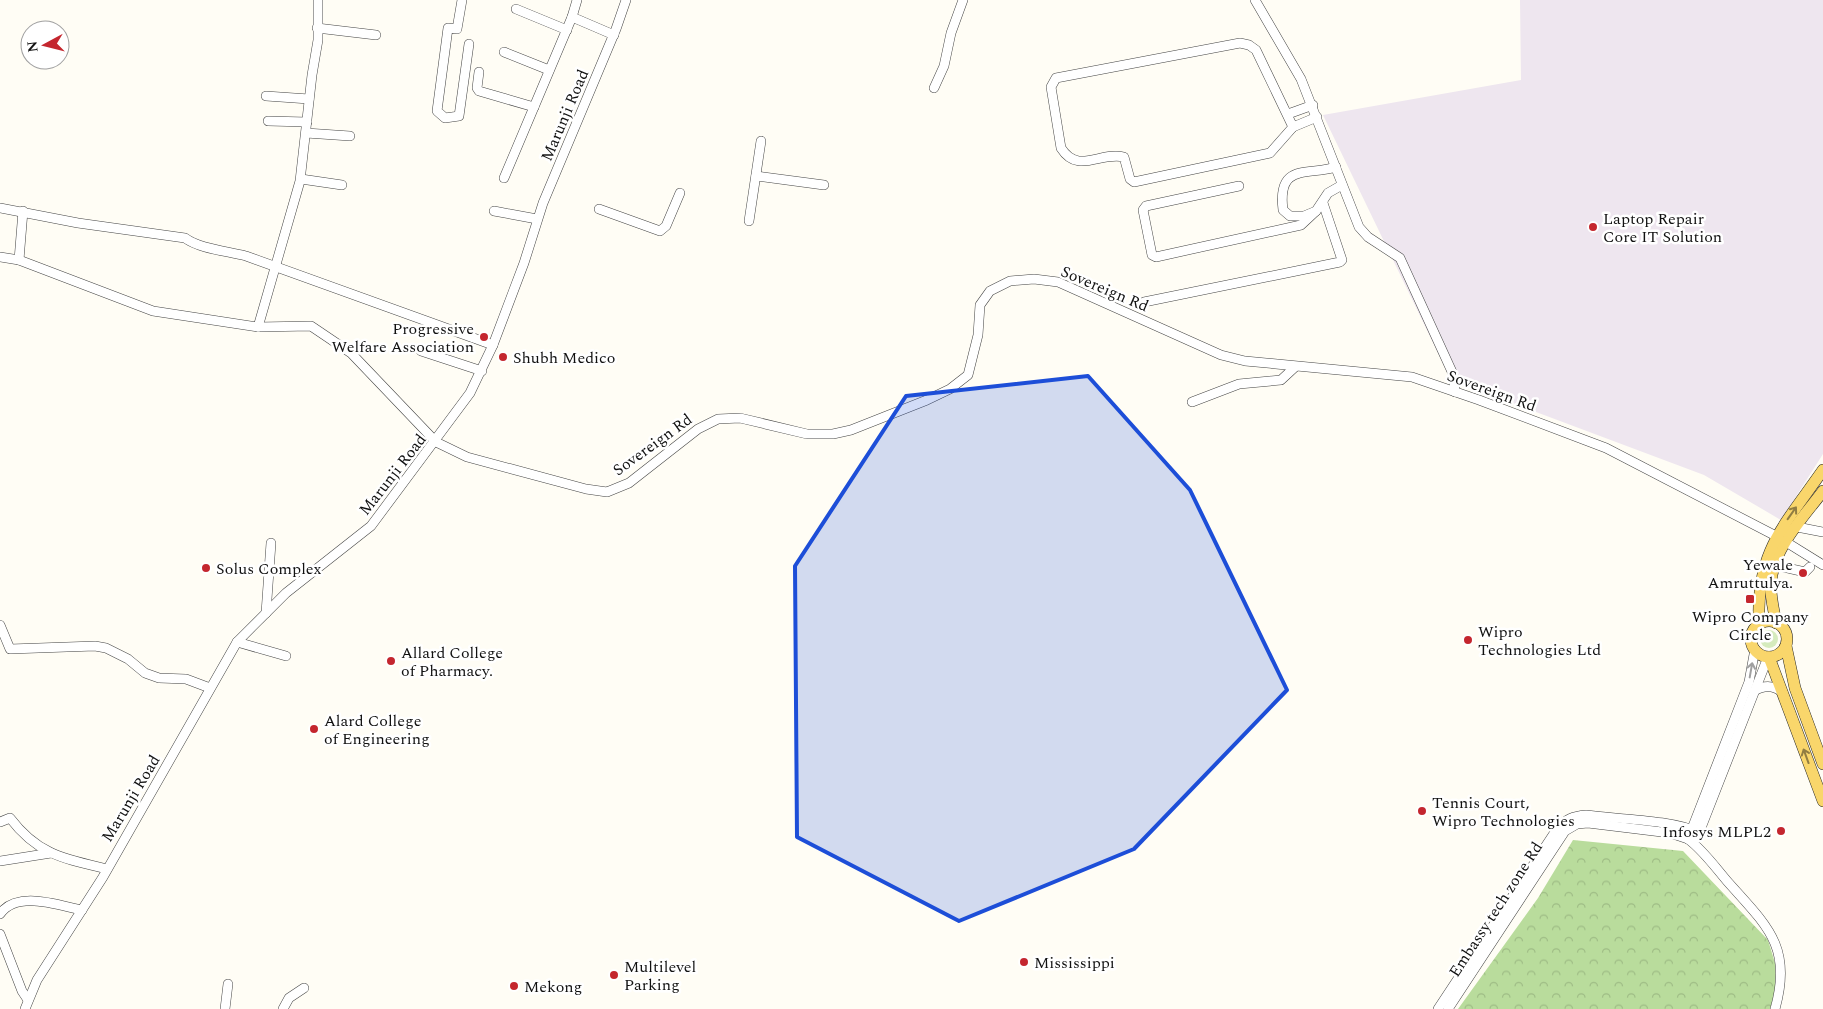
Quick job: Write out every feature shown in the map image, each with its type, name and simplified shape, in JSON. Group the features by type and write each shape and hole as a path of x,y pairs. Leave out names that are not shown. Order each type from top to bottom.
{"main road":[{"path":"1786,646 1778,655 1769,657 1761,655 1755,649 1752,635 1759,624 1760,581 1764,564 1823,470"},
{"path":"1776,623 1770,587 1781,539 1797,527 1823,491"},
{"path":"1759,624 1768,621 1776,623 1786,632 1786,646 1795,688 1823,764"},
{"path":"1769,657 1823,801"}],"street":[{"path":"258,327 301,178 309,100 318,40 318,0"},
{"path":"462,0 458,29 448,28 438,112 445,118 459,116 469,44"},
{"path":"504,178 572,18 577,0"},
{"name":"Marunji Road","path":"27,1005 37,980 107,869 238,642 286,593 372,526 467,399 493,345 524,263 537,219 614,35 626,0"},
{"path":"934,88 944,66 951,33 963,0"},
{"path":"1255,0 1301,78 1358,227 1368,237 1400,258 1452,374 1455,392"},
{"path":"516,9 567,30"},
{"path":"572,18 614,35"},
{"path":"317,28 376,35"},
{"path":"1293,127 1256,50 1245,43 1056,78 1051,84 1061,148 1066,156 1079,161 1124,157 1130,179 1134,182 1270,153 1293,127 1317,118"},
{"path":"504,52 550,70"},
{"path":"479,72 477,88 479,91 534,107"},
{"path":"266,96 309,100"},
{"path":"1288,114 1312,105"},
{"path":"268,121 307,122"},
{"path":"306,133 350,136"},
{"path":"749,221 762,141"},
{"path":"1316,211 1304,216 1290,216 1283,210 1283,193 1291,177 1304,170 1321,171 1336,167"},
{"path":"756,176 824,185"},
{"path":"301,178 342,184"},
{"path":"1239,186 1146,206 1143,210 1152,255 1156,257 1301,225 1323,203 1328,193 1342,185"},
{"path":"599,209 660,231 666,226 680,193"},
{"path":"1144,302 1340,262 1342,260 1323,203"},
{"path":"0,208 78,223 185,238 196,246 213,247 246,256 493,345"},
{"path":"19,260 23,211"},
{"path":"494,211 537,219"},
{"path":"0,257 19,260 153,311 258,327 311,326 351,353 436,442"},
{"name":"Sovereign Rd","path":"436,442 467,457 586,489 608,492 629,483 698,429 718,419 740,418 807,434 833,434 850,430 927,400 950,389 968,375 978,335 980,305 990,291 1010,281 1034,279 1058,282 1221,355 1245,361 1295,367 1412,377 1455,392 1606,448 1781,539 1823,565"},
{"path":"421,351 482,371"},
{"path":"1192,402 1239,384 1281,380 1295,367"},
{"path":"1797,527 1823,532"},
{"path":"266,613 271,543"},
{"path":"1774,565 1805,572 1810,567"},
{"path":"0,624 10,650 95,646 106,648 128,659 145,673 159,678 186,679 210,688"},
{"path":"238,642 286,656"},
{"path":"1697,832 1749,682 1755,649"},
{"path":"1769,657 1692,841 1764,924 1776,941 1781,980 1776,1009"},
{"path":"1754,691 1765,686 1778,689 1783,693"},
{"path":"1438,1009 1564,821 1586,815 1697,832"},
{"path":"0,822 10,818 20,832 55,857 107,869"},
{"name":"Embassy tech zone Rd","path":"1448,1009 1565,831 1577,824 1588,823 1670,833 1692,841"},
{"path":"0,861 51,853"},
{"path":"0,914 7,905 21,900 82,910"},
{"path":"0,934 5,958 27,1005"},
{"path":"225,1009 228,984"},
{"path":"283,1009 290,998 304,988"}],"highlighted area":[{"path":"1088,376 1190,490 1287,690 1134,849 959,921 797,837 795,566 906,396"}],"shaded area":[{"path":"1520,0 1823,0 1823,454 1781,520 1704,475 1451,380 1323,115 1521,80"}],"green space":[{"path":"1769,630 1775,633 1778,639 1775,645 1769,648 1763,645 1760,639 1763,633"},
{"path":"1573,840 1683,851 1768,940 1775,963 1776,990 1770,1009 1458,1009 1538,898"}],"place":[{"name":"Laptop Repair Core IT Solution","path":"1593,227"},
{"name":"Progressive Welfare Association","path":"484,337"},
{"name":"Shubh Medico","path":"503,357"},
{"name":"Solus Complex","path":"206,568"},
{"name":"Yewale Amruttulya.","path":"1803,573"},
{"name":"Wipro Company Circle","path":"1750,599"},
{"name":"Wipro Technologies Ltd","path":"1468,640"},
{"name":"Allard College of Pharmacy.","path":"391,661"},
{"name":"Alard College of Engineering","path":"314,729"},
{"name":"Tennis Court, Wipro Technologies","path":"1422,811"},
{"name":"Infosys MLPL2","path":"1781,831"},
{"name":"Mississippi","path":"1024,962"},
{"name":"Multilevel Parking","path":"614,975"},
{"name":"Mekong","path":"514,986"}]}
